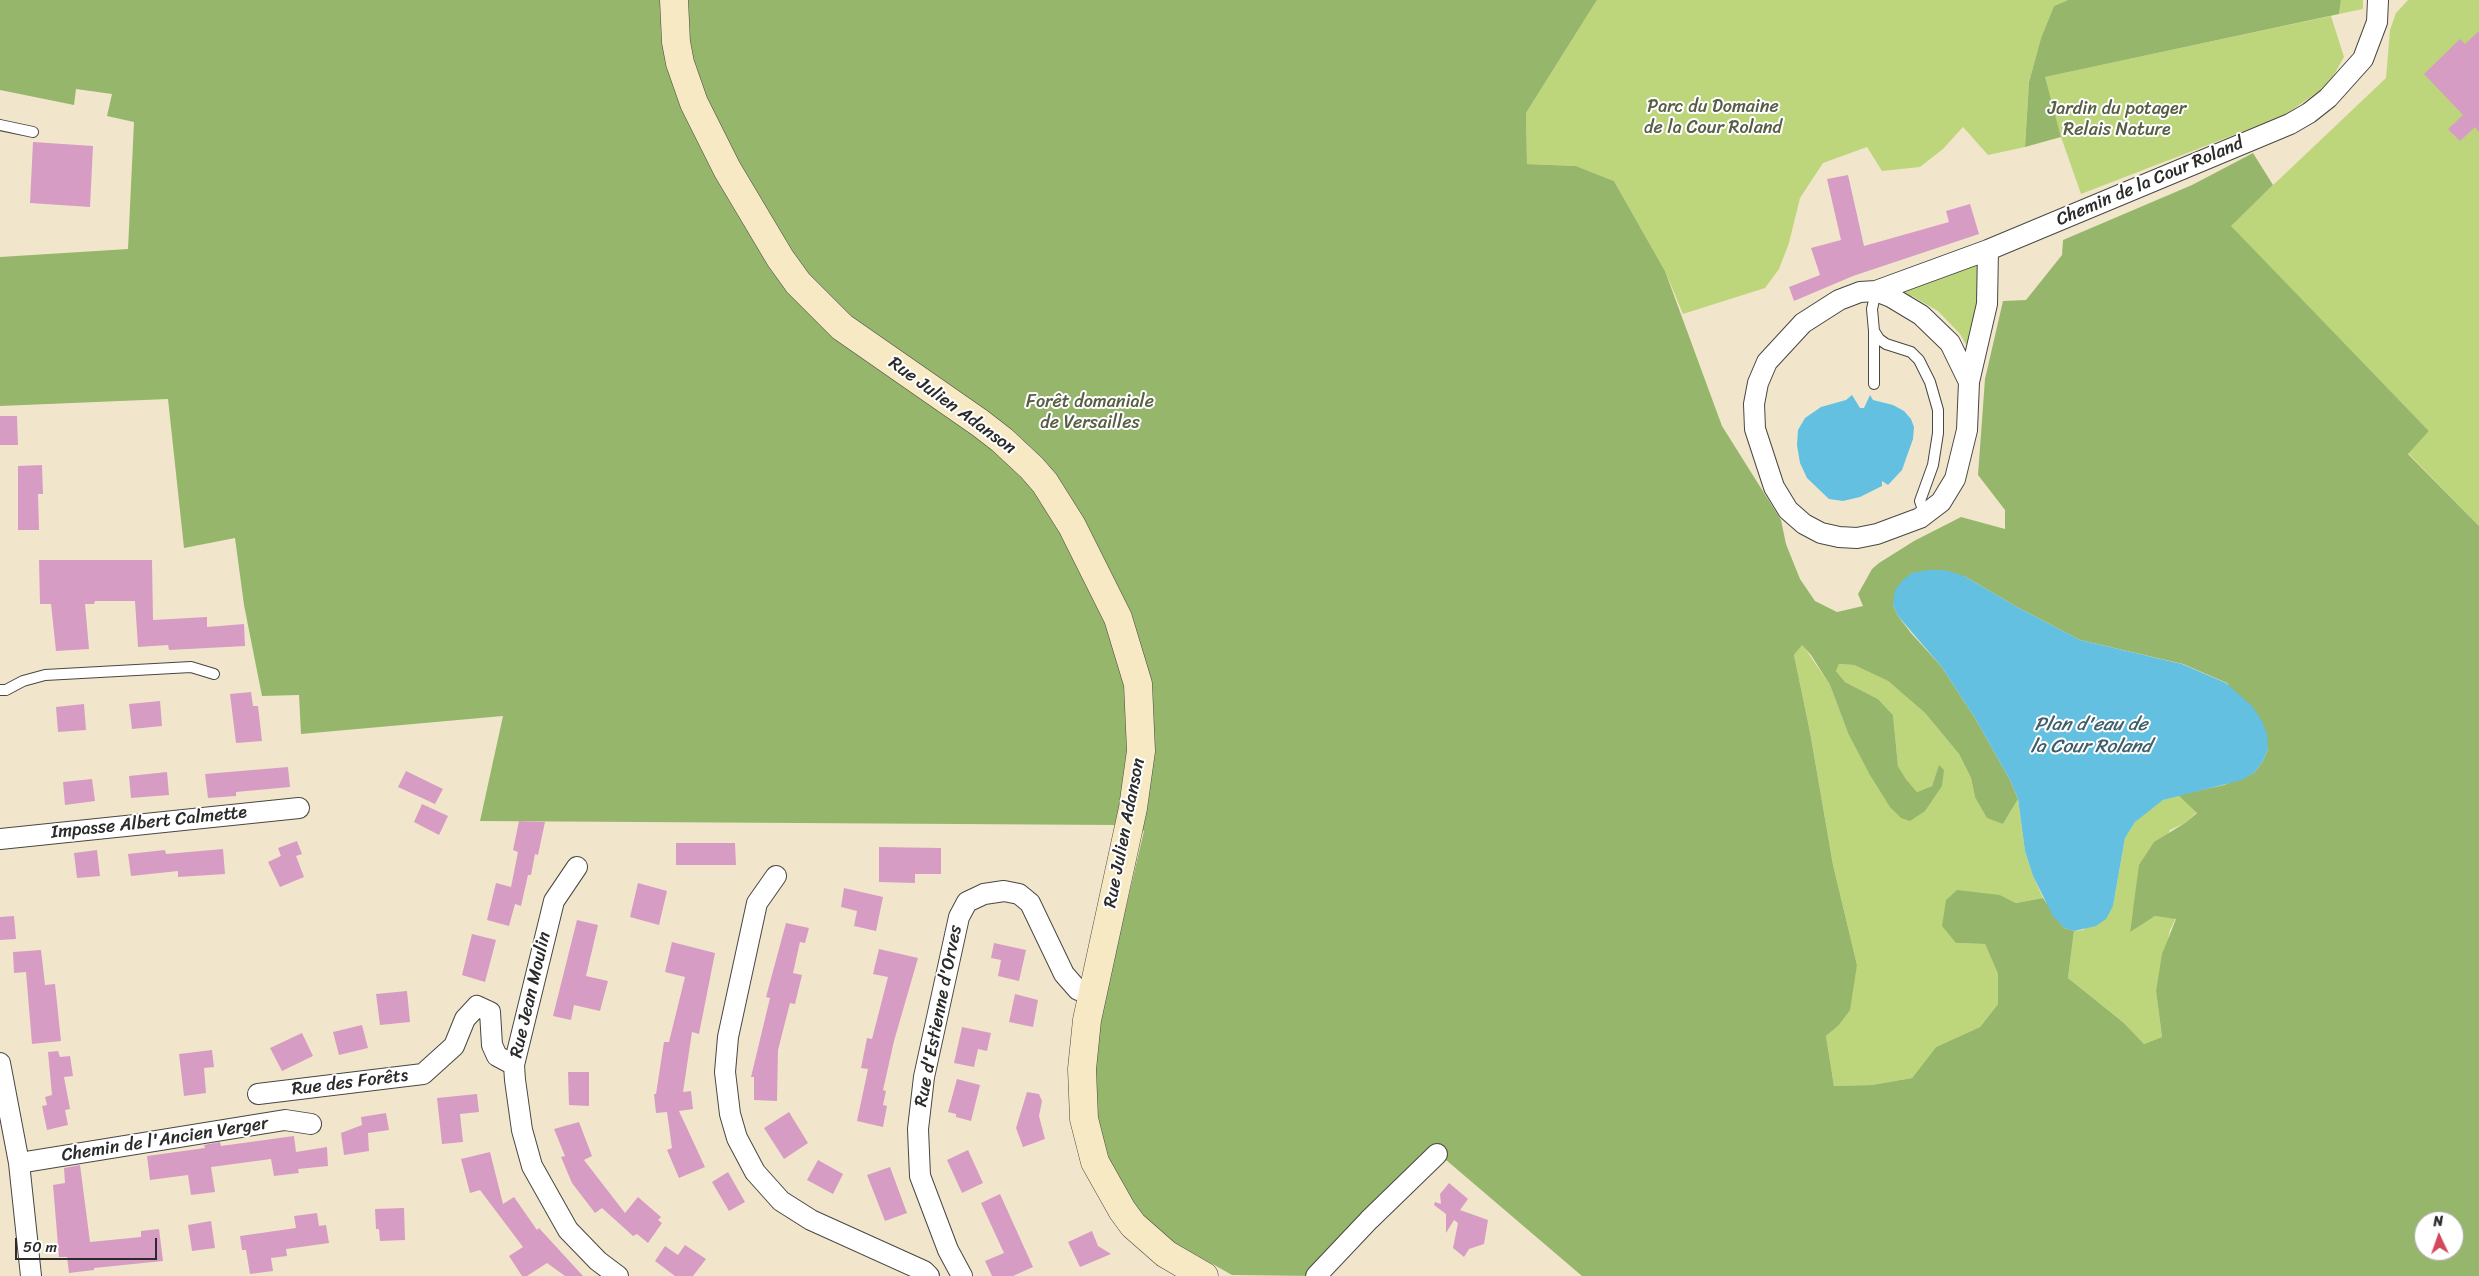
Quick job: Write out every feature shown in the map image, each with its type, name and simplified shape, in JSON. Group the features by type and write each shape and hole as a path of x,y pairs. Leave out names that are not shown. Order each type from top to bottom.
{"main road":[{"name":"Rue Julien Adanson","path":"674,0 679,56 694,103 727,169 780,258 798,282 842,327 980,423 1002,440 1032,468 1045,483 1072,526 1118,618 1138,684 1141,751 1133,808 1092,994 1084,1045 1082,1098 1084,1119 1095,1162 1114,1200 1133,1225 1166,1254 1204,1276"}],"street":[{"name":"Chemin de la Cour Roland","path":"1988,250 1987,304 1969,382 1967,430 1954,479 1941,502 1925,515 1899,527 1857,538 1821,533 1804,524 1788,510 1774,487 1755,429 1754,404 1758,383 1767,362 1804,323 1838,300 1988,250 2290,124 2309,113 2328,98 2363,59 2377,22 2378,0"},
{"path":"1868,291 1891,297 1921,315 1950,344 1969,382"},
{"name":"Impasse Albert Calmette","path":"0,839 299,808"},
{"name":"Rue Jean Moulin","path":"577,867 554,900 514,1064 522,1130 532,1166 568,1230 598,1261 618,1276"},
{"path":"776,876 757,903 728,1037 725,1072 730,1114 737,1138 755,1172 781,1201 811,1220 924,1271 929,1276"},
{"name":"Rue d'Estienne d'Orves","path":"962,1276 948,1250 920,1176 918,1129 924,1077 954,936 959,917 967,902 984,894 1004,891 1019,894 1030,903 1064,974 1078,990 1092,994"},
{"name":"Rue des Forêts","path":"258,1094 423,1074 454,1046 464,1019 477,1006 490,1012 492,1045 497,1056 514,1064"},
{"path":"1,1068 19,1163 26,1214 31,1276"},
{"name":"Chemin de l'Ancien Verger","path":"19,1163 285,1120 310,1124"},
{"path":"1316,1276 1369,1220 1437,1154"}],"lane":[{"path":"2377,22 2389,0"},
{"path":"0,125 33,132"},
{"path":"1868,291 1874,331 1874,384"},
{"path":"1874,331 1879,339 1886,344 1911,352 1924,369 1935,398 1938,410 1938,433 1932,471 1920,501 1925,515"},
{"path":"0,690 6,690 23,681 45,675 191,667 214,674"}],"green space":[{"name":"Forêt domaniale de Versailles","path":"0,0 1597,0 1526,113 1527,164 1576,166 1614,181 1665,271 1722,426 1781,520 1786,544 1800,579 1815,601 1837,612 1863,606 1858,594 1872,569 1879,563 1914,541 1961,517 2005,529 2005,510 1978,475 1985,379 2003,301 2026,300 2062,255 2063,240 2192,185 2253,153 2273,185 2231,226 2429,431 2408,454 2479,526 2479,1276 1582,1276 1432,1148 1315,1276 1232,1275 1147,1227 1095,1139 1095,1039 1144,831 1115,825 480,821 503,716 301,734 299,695 262,696 244,605 235,538 184,548 168,399 0,406 0,257 128,249 134,122 107,116 112,94 76,89 74,105 0,90","holes":["1964,576 2017,607 2080,640 2183,664 2227,683 2268,749 2263,761 2254,773 2224,785 2178,795 2197,813 2185,823 2154,842 2139,865 2130,932 2155,916 2176,919 2162,954 2156,991 2162,1037 2144,1044 2124,1023 2068,978 2074,931 2064,928 2043,898 2016,903 2000,895 1957,890 1946,900 1942,926 1956,943 1985,944 1998,974 1998,1004 1980,1027 1936,1047 1912,1078 1872,1085 1834,1086 1826,1036 1838,1026 1850,1010 1857,965 1833,865 1810,732 1794,655 1802,645 1811,655 1830,685 1848,733 1870,775 1890,807 1901,818 1910,821 1925,811 1942,786 1944,770 1939,765 1932,786 1917,792 1898,766 1893,715 1878,699 1845,682 1836,671 1839,664 1854,665 1888,681 1925,713 1959,754 1971,778 1975,797 1987,818 2003,824 2018,799 2010,780 1975,718 1941,666 1911,633 1898,616 1893,605"]},
{"name":"Parc du Domaine de la Cour Roland","path":"1597,0 2068,0 2054,6 2041,38 2029,82 2025,147 1988,155 1963,127 1943,149 1920,167 1882,171 1867,147 1823,163 1800,198 1789,243 1779,269 1765,288 1683,314 1665,271 1614,181 1576,166 1527,164 1526,113"},
{"path":"2068,0 2341,0 2339,14 2045,77 2061,137 2025,147 2029,82 2041,38 2054,6"},
{"path":"2341,0 2363,0 2363,9 2339,14"},
{"path":"2408,0 2479,0 2479,526 2408,453 2429,431 2230,226 2386,78 2390,30 2396,13"},
{"name":"Jardin du potager Relais Nature","path":"2331,16 2344,57 2328,85 2283,116 2081,194 2061,137 2044,77"},
{"path":"1978,264 1982,295 1968,350 1965,351 1967,346 1960,334 1938,311 1912,296 1909,301 1905,293 1907,290"},
{"path":"1802,644 1830,685 1848,733 1925,811 1939,766 1932,786 1917,792 1898,766 1893,715 1878,699 1845,682 1836,671 1839,664 1854,665 1888,681 1925,713 1959,754 1971,778 1975,797 2003,824 2018,799 2025,851 2043,898 2016,903 2000,895 1956,943 1985,944 1998,974 1998,1004 1980,1027 1936,1047 1912,1078 1872,1085 1834,1086 1826,1036 1838,1026 1857,965 1833,865 1810,732 1794,655"},
{"path":"2178,795 2197,812 2185,823 2170,830 2133,910 2130,931 2155,916 2176,918 2170,930 2156,991 2162,1037 2144,1044 2124,1023 2068,978 2074,931 2083,930 2113,906 2125,838 2135,822 2146,810 2163,800"}],"water":[{"path":"1852,395 1860,408 1864,408 1870,395 1873,400 1893,405 1904,411 1911,419 1914,427 1913,439 1902,470 1888,485 1882,481 1882,486 1860,497 1843,501 1829,499 1807,478 1800,463 1797,445 1798,430 1805,418 1821,407 1846,400"},
{"name":"Plan d'eau de la Cour Roland","path":"1928,570 1945,570 1964,576 2017,607 2080,640 2182,664 2226,683 2252,706 2262,721 2267,734 2268,749 2263,761 2254,773 2242,780 2163,800 2135,822 2125,838 2113,906 2106,919 2096,926 2074,931 2064,928 2053,916 2033,876 2025,851 2018,799 2010,780 1975,718 1941,666 1898,616 1893,605 1895,590 1912,573"}],"building":[{"path":"2479,31 2479,132 2475,127 2460,141 2448,129 2463,115 2424,74 2460,39 2465,44"},
{"path":"33,142 93,146 90,207 30,203"},
{"path":"1848,175 1864,246 1949,222 1946,211 1970,204 1979,234 1853,276 1794,301 1789,287 1820,275 1811,248 1841,240 1827,179"},
{"path":"0,416 17,416 18,445 0,445"},
{"path":"42,465 43,494 38,494 39,530 18,530 18,466"},
{"path":"39,560 152,560 153,620 207,617 207,627 244,624 245,646 169,650 168,645 138,647 135,601 95,601 94,604 85,604 89,649 56,651 51,604 40,604"},
{"path":"251,692 253,706 258,706 262,741 236,743 230,694"},
{"path":"160,701 162,726 132,729 129,704"},
{"path":"84,704 86,730 58,732 56,707"},
{"path":"288,767 290,787 236,792 236,796 208,798 205,774"},
{"path":"406,771 443,789 435,804 398,787"},
{"path":"167,772 169,795 131,798 129,776"},
{"path":"92,779 95,801 65,805 63,782"},
{"path":"422,804 448,816 439,835 414,822"},
{"path":"519,821 545,822 538,855 535,854 531,875 528,875 521,906 515,904 509,926 487,920 496,883 511,887 518,852 513,850"},
{"path":"297,841 302,854 296,856 304,877 280,887 268,862 281,856 278,848"},
{"path":"676,843 735,843 736,865 676,865"},
{"path":"879,847 941,848 941,874 915,874 915,883 879,882"},
{"path":"223,849 225,874 178,877 178,871 131,876 128,854 165,850 166,854"},
{"path":"97,850 100,876 77,878 74,853"},
{"path":"638,883 667,891 659,925 630,917"},
{"path":"844,888 883,897 876,931 854,926 857,911 841,907"},
{"path":"14,916 16,939 0,940 0,917"},
{"path":"577,920 598,925 586,976 608,981 600,1011 574,1005 571,1020 553,1016"},
{"path":"786,923 809,928 805,943 800,942 793,973 802,975 795,1004 790,1003 778,1050 777,1101 754,1100 754,1077 751,1077 770,998 766,997"},
{"path":"472,934 496,940 485,982 462,975"},
{"path":"672,942 715,953 699,1034 692,1032 683,1092 691,1091 693,1109 679,1111 705,1167 679,1178 667,1150 672,1148 667,1112 656,1113 654,1094 656,1094 664,1042 669,1042 685,977 665,972"},
{"path":"994,943 1026,950 1019,981 998,976 1001,960 991,958"},
{"path":"879,949 918,958 894,1041 883,1090 886,1091 883,1105 887,1106 883,1127 857,1121 868,1069 861,1068 867,1038 872,1039 888,977 873,974"},
{"path":"41,950 45,985 55,984 61,1041 32,1044 26,972 14,973 13,952"},
{"path":"407,991 410,1022 380,1025 376,994"},
{"path":"1015,994 1038,1000 1033,1027 1009,1022"},
{"path":"362,1025 368,1048 339,1055 333,1032"},
{"path":"962,1027 991,1033 987,1051 978,1049 974,1067 954,1063"},
{"path":"302,1033 313,1056 282,1071 270,1048"},
{"path":"212,1050 214,1067 204,1068 206,1093 184,1096 179,1054"},
{"path":"58,1051 60,1057 70,1056 73,1076 64,1077 70,1109 65,1110 68,1125 47,1130 42,1106 47,1105 45,1097 52,1095 48,1052"},
{"path":"568,1072 589,1072 589,1106 569,1105"},
{"path":"957,1079 980,1085 971,1121 956,1117 956,1114 948,1112"},
{"path":"1027,1092 1039,1094 1042,1101 1039,1116 1045,1139 1023,1147 1016,1128"},
{"path":"477,1094 479,1112 460,1114 463,1142 442,1144 437,1098"},
{"path":"789,1112 808,1143 784,1159 764,1128"},
{"path":"386,1113 389,1130 368,1133 369,1151 344,1155 341,1133 362,1125 361,1117"},
{"path":"579,1122 592,1156 584,1160 625,1213 638,1197 661,1217 658,1220 662,1223 648,1243 637,1234 633,1236 602,1208 595,1213 572,1183 561,1157 565,1156 554,1129"},
{"path":"294,1136 296,1152 327,1147 328,1166 298,1169 299,1173 274,1176 271,1159 211,1167 215,1192 191,1195 188,1175 150,1180 147,1156 205,1148 204,1145 220,1142 221,1146"},
{"path":"968,1150 983,1183 962,1193 947,1160"},
{"path":"490,1152 503,1204 514,1197 537,1230 539,1228 583,1276 565,1276 547,1263 527,1276 522,1276 509,1256 523,1247 480,1190 470,1193 461,1159"},
{"path":"818,1160 843,1174 833,1194 807,1180"},
{"path":"80,1165 90,1242 141,1237 141,1231 159,1229 163,1261 94,1268 94,1270 69,1273 67,1257 59,1257 53,1185 65,1183 64,1168"},
{"path":"890,1167 907,1213 885,1221 867,1175"},
{"path":"728,1172 745,1202 729,1211 712,1182"},
{"path":"1449,1183 1468,1199 1460,1210 1488,1220 1484,1244 1469,1249 1464,1257 1453,1248 1458,1223 1454,1220 1446,1233 1446,1214 1434,1205 1435,1202 1441,1204 1440,1194"},
{"path":"1000,1194 1033,1267 1013,1276 992,1276 985,1261 1004,1253 981,1203"},
{"path":"404,1208 405,1240 380,1241 379,1229 376,1229 375,1209"},
{"path":"317,1213 319,1226 326,1225 329,1243 286,1249 287,1256 271,1258 273,1271 250,1274 246,1250 242,1250 240,1236 296,1228 294,1216"},
{"path":"211,1221 215,1248 192,1251 188,1225"},
{"path":"1092,1231 1098,1246 1111,1254 1080,1267 1068,1242"},
{"path":"685,1245 706,1259 693,1276 675,1276 655,1261 665,1246 678,1255"}]}
